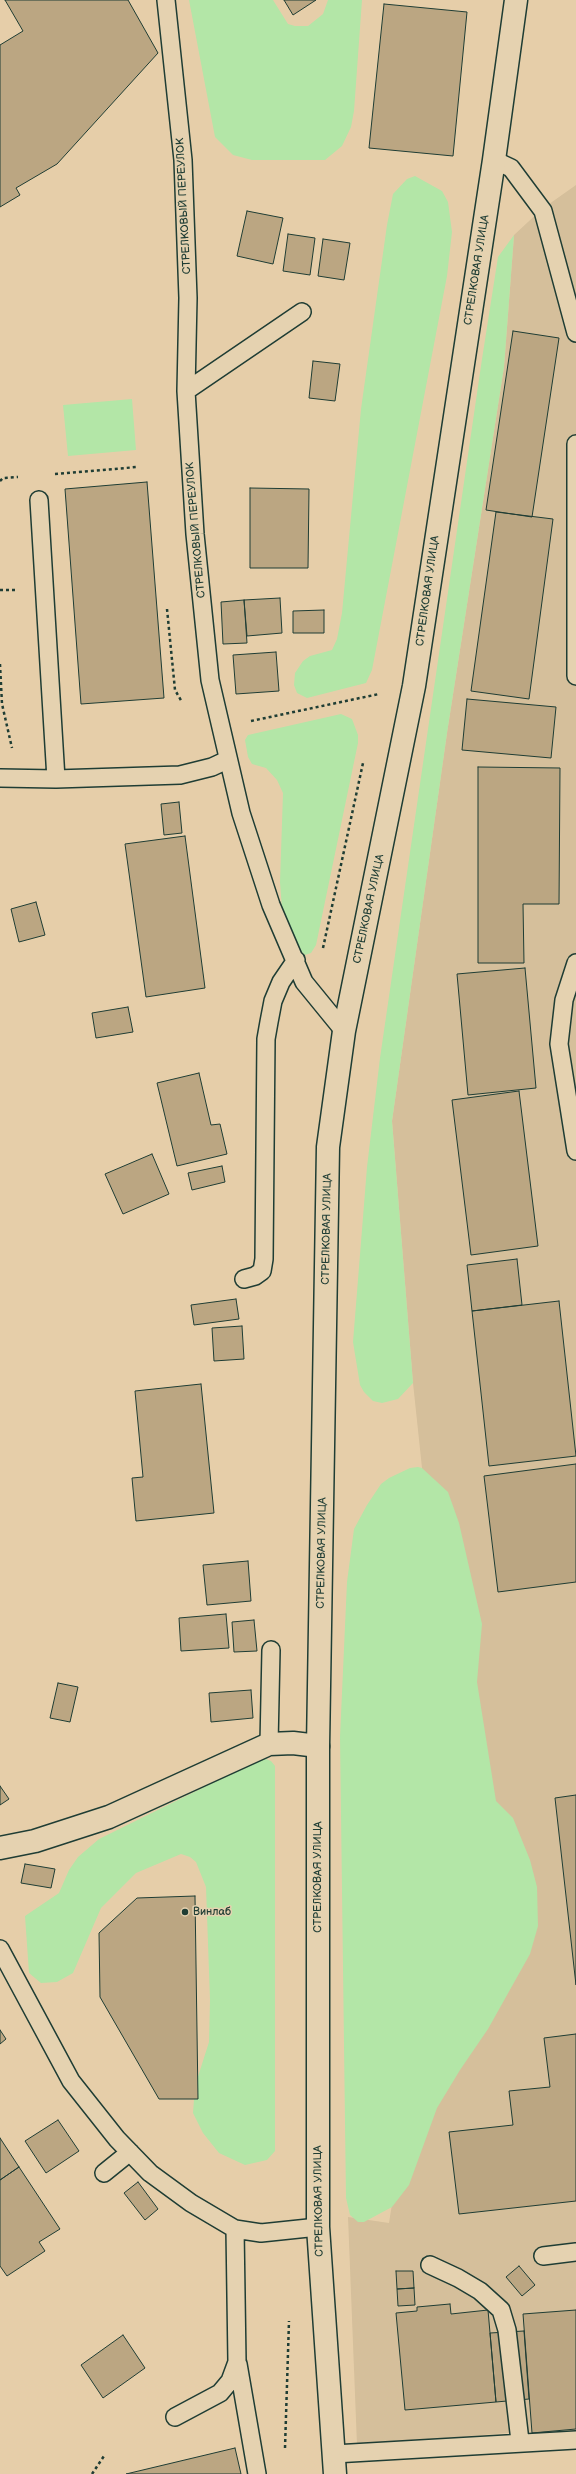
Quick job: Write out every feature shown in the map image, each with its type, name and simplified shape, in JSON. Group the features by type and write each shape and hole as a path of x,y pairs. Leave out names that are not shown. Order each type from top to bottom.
{"main road":[{"name":"СТРЕЛКОВАЯ УЛИЦА","path":"334,2464 318,2227 318,1746 328,1147 344,1031 414,686 494,160 516,0"},
{"path":"0,1848 35,1842 109,1817 269,1744 293,1743 318,1746"}],"lane":[{"name":"СТРЕЛКОВЫЙ ПЕРЕУЛОК","path":"166,0 183,160 188,298 186,391 195,534 210,680 227,760 250,845 271,905 296,960 304,982 344,1031"},
{"path":"494,160 511,168 543,211 576,333"},
{"path":"186,391 302,312"},
{"path":"576,444 576,676"},
{"path":"39,500 56,779"},
{"path":"0,778 56,779 180,775 212,767 227,760"},
{"path":"244,1279 255,1276 262,1271 264,1260 266,1039 273,1001 281,982 296,960"},
{"path":"576,963 564,1000 558,1044 576,1151"},
{"path":"269,1744 271,1650"},
{"path":"0,1949 71,2081 117,2139 150,2173 191,2203 235,2229 262,2233 318,2227"},
{"path":"104,2173 130,2152"},
{"path":"235,2229 237,2362 257,2474"},
{"path":"543,2256 576,2252"},
{"path":"430,2265 458,2278 480,2291 501,2310 507,2330 520,2441"},
{"path":"175,2417 220,2393 230,2381 237,2362"},
{"path":"334,2464 520,2441 576,2440"}],"path":[{"path":"50,474 137,467"},
{"path":"0,481 3,478 19,477"},
{"path":"167,609 175,690 184,703"},
{"path":"0,664 2,704 9,737 23,778"},
{"path":"221,728 377,694"},
{"path":"92,2474 104,2456"}],"shaded area":[{"path":"576,185 576,2431 520,2432 357,2445 348,2217 389,2223 392,2204 422,1468 413,1383 392,1121 447,733 504,367 514,235 542,209"}],"green space":[{"path":"189,0 273,0 288,24 295,26 308,26 323,14 328,0 362,0 354,111 351,127 342,146 325,160 252,160 233,155 215,137"},
{"path":"415,176 442,191 448,202 452,232 447,276 372,670 366,683 307,698 297,693 294,685 295,673 303,661 310,656 332,650 337,639 342,613 361,409 387,225 393,194 407,179"},
{"path":"514,235 504,367 447,733 392,1121 413,1383 398,1399 382,1403 373,1401 364,1392 360,1385 353,1342 367,1167 380,1058 498,257"},
{"path":"132,399 136,450 68,456 63,405"},
{"path":"341,714 352,719 358,735 358,743 316,945 311,953 305,955 292,942 282,909 280,882 283,793 277,780 266,768 252,764 248,757 245,740 248,735"},
{"path":"410,1468 422,1468 448,1492 459,1523 482,1624 477,1682 496,1801 513,1818 530,1860 537,1887 538,1926 530,1954 488,2029 460,2070 437,2108 409,2185 392,2207 364,2222 358,2222 350,2215 346,2198 340,1737 347,1582 354,1529 367,1505 381,1484 389,1478"},
{"path":"263,1758 271,1761 275,1766 275,2151 267,2160 245,2165 219,2153 203,2133 193,2113 195,2086 209,2042 210,2000 206,1887 196,1862 190,1857 181,1854 136,1873 101,1908 73,1973 57,1982 41,1983 29,1973 25,1916 59,1893 69,1870 78,1857 99,1839"}],"building":[{"path":"5,0 128,0 158,53 57,164 16,188 20,195 0,207 0,45 23,31"},
{"path":"284,0 316,0 293,15"},
{"path":"384,4 467,12 453,156 369,148"},
{"path":"247,211 283,218 273,264 237,256"},
{"path":"288,234 315,238 310,275 283,271"},
{"path":"323,239 350,243 344,280 318,276"},
{"path":"513,331 559,338 532,517 486,510"},
{"path":"313,361 340,364 335,401 309,398"},
{"path":"147,482 164,698 81,704 65,489"},
{"path":"250,488 309,489 308,568 250,568"},
{"path":"496,512 553,519 529,699 471,691"},
{"path":"280,598 282,633 247,636 244,600"},
{"path":"244,600 247,643 223,644 221,602"},
{"path":"324,610 324,633 293,633 293,611"},
{"path":"276,652 279,691 236,694 233,655"},
{"path":"467,699 556,707 551,758 462,750"},
{"path":"478,767 560,768 559,904 523,904 524,963 478,963"},
{"path":"179,802 182,833 164,835 161,804"},
{"path":"185,836 205,988 146,997 125,844"},
{"path":"36,902 45,935 19,942 11,909"},
{"path":"525,968 536,1088 468,1095 457,974"},
{"path":"128,1007 133,1032 96,1038 92,1013"},
{"path":"199,1073 211,1125 220,1124 227,1154 177,1166 157,1083"},
{"path":"519,1091 538,1246 471,1255 452,1100"},
{"path":"152,1154 169,1194 123,1214 105,1174"},
{"path":"222,1166 225,1182 192,1190 188,1173"},
{"path":"517,1259 522,1305 472,1311 467,1265"},
{"path":"236,1299 239,1319 194,1325 191,1305"},
{"path":"559,1301 576,1456 489,1466 472,1311"},
{"path":"242,1326 244,1359 214,1361 212,1328"},
{"path":"201,1384 214,1513 136,1521 132,1478 143,1477 135,1391"},
{"path":"576,1464 576,1582 498,1592 484,1476"},
{"path":"248,1561 251,1601 207,1605 203,1565"},
{"path":"226,1614 229,1648 181,1651 179,1618"},
{"path":"254,1620 257,1651 234,1652 232,1622"},
{"path":"58,1683 78,1687 70,1722 50,1718"},
{"path":"251,1690 253,1718 211,1722 209,1693"},
{"path":"0,1786 9,1799 0,1805"},
{"path":"576,1795 576,1985 555,1798"},
{"path":"25,1864 55,1869 51,1888 21,1883"},
{"path":"195,1896 198,2099 159,2099 100,1997 99,1933 137,1898"},
{"path":"0,2030 6,2039 0,2044"},
{"path":"576,2034 576,2201 459,2214 449,2132 513,2125 509,2091 550,2087 544,2038"},
{"path":"58,2120 79,2151 46,2173 25,2141"},
{"path":"0,2138 19,2167 0,2180"},
{"path":"19,2167 60,2229 39,2242 45,2251 7,2276 0,2266 0,2180"},
{"path":"138,2182 158,2209 145,2220 124,2193"},
{"path":"519,2266 535,2285 522,2296 506,2277"},
{"path":"396,2271 413,2271 414,2288 397,2289"},
{"path":"414,2288 415,2305 398,2306 397,2289"},
{"path":"450,2304 451,2314 488,2310 496,2402 405,2410 396,2313 417,2311 417,2307"},
{"path":"576,2310 576,2429 532,2433 523,2314"},
{"path":"524,2331 529,2399 496,2402 490,2333"},
{"path":"123,2335 145,2368 103,2398 81,2365"},
{"path":"235,2448 241,2474 126,2474"}],"place":[{"name":"Винлаб","path":"185,1912"}]}
